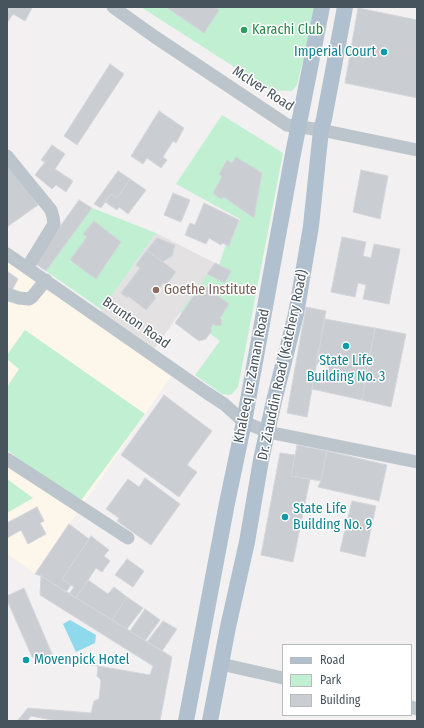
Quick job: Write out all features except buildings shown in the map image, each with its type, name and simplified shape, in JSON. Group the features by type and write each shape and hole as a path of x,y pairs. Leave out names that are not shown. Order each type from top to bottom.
{"main road":[{"name":"Khaleeq uz Zaman Road","path":"186,721 322,7"},
{"name":"Dr. Ziauddin Road (Katchery Road)","path":"210,721 268,432 299,299 311,226 321,130 345,7"}],"street":[{"name":"Mclver Road","path":"113,7 155,37 287,125 321,130 417,150"},
{"path":"7,156 51,210 53,217 54,224 27,268"},
{"name":"Brunton Road","path":"7,254 224,404 244,422 268,432 417,462"},
{"path":"7,294 19,298 32,297 46,280"},
{"path":"7,460 128,538"},
{"path":"221,664 282,678"}],"shaded area":[{"name":"Goethe Institute","path":"156,233 215,263 151,354 98,316"},
{"path":"7,254 175,371 35,574 7,554"}],"green space":[{"name":"Karachi Club","path":"141,7 316,7 297,85 292,91 270,90"},
{"path":"222,115 283,153 238,387 232,394 228,395 222,394 195,375 220,341 180,312 215,263 219,265 226,244 229,246 240,219 176,184"},
{"path":"92,208 156,233 102,310 46,271"},
{"path":"25,330 145,414 79,503 7,450 7,387 19,369 7,359 7,355"},
{"path":"7,479 33,498 7,513"}],"water":[{"path":"70,620 96,635 95,643 76,652 63,624"}],"place":[{"name":"Karachi Club","path":"244,30"},
{"name":"Imperial Court","path":"384,52"},
{"name":"Goethe Institute","path":"156,290"},
{"name":"State Life Building No. 3","path":"346,346"},
{"name":"State Life Building No. 9","path":"285,517"},
{"name":"Movenpick Hotel","path":"26,660"}]}
